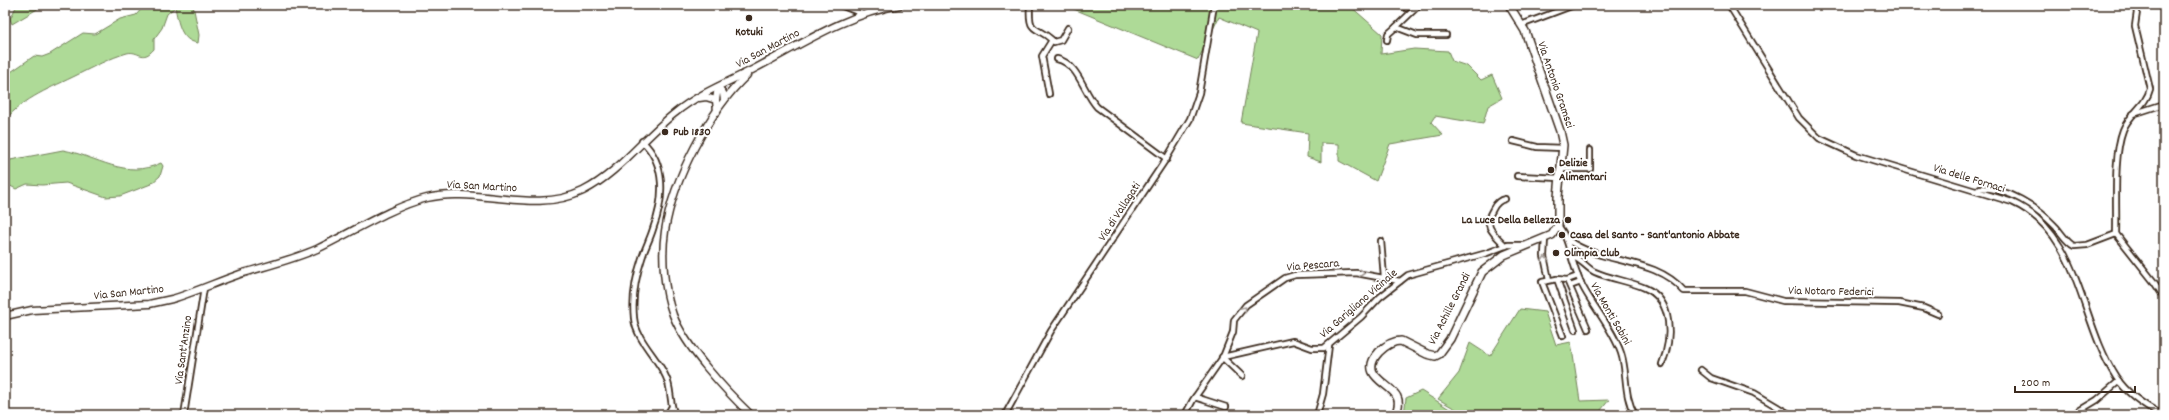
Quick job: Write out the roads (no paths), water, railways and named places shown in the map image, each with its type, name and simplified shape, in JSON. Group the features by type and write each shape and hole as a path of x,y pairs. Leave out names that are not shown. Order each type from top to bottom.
{"main road":[{"name":"Via Antonio Gramsci","path":"1509,5 1521,25 1560,131 1562,148 1558,197 1558,225"},
{"name":"Via Achille Grandi","path":"1395,415 1398,405 1398,398 1394,392 1377,379 1373,366 1379,352 1398,341 1406,342 1427,354 1434,356 1439,354 1450,339 1482,272 1504,255 1552,235 1558,225"}],"street":[{"path":"840,5 863,14"},
{"name":"Via San Martino","path":"5,316 38,310 149,304 168,300 309,252 405,206 426,198 454,195 515,200 547,200 573,195 607,175 642,141 692,101 834,27 863,14 900,5"},
{"path":"1030,5 1031,24 1036,30 1058,45"},
{"name":"Via di Vallagati","path":"1005,415 1051,330 1167,159 1190,119 1196,103 1214,5"},
{"path":"1387,40 1388,34 1420,5"},
{"path":"1521,25 1574,5"},
{"name":"Via delle Fornaci","path":"1729,5 1787,100 1801,121 1813,133 1848,152 1977,191 2025,209 2042,222 2055,237 2073,272 2107,359 2119,381 2144,405 2163,415"},
{"path":"2138,5 2135,26 2150,87 2148,97 2132,114 2124,127 2121,138 2118,167 2116,234 2164,297"},
{"path":"1396,27 1417,35 1446,35"},
{"path":"1049,94 1042,56 1053,41 1061,40 1068,28"},
{"path":"1058,59 1071,66 1088,96 1097,107 1167,159"},
{"path":"751,415 721,383 683,334 672,311 666,282 664,245 669,210 688,162 724,100 753,70"},
{"path":"718,87 723,93 724,100"},
{"path":"717,112 716,100 718,87"},
{"path":"692,101 706,97 716,100"},
{"path":"2132,114 2164,104"},
{"path":"642,141 658,163 661,185 657,218 639,267 634,318 640,334 667,379 671,408 675,415"},
{"path":"1513,141 1537,147 1562,148"},
{"path":"1561,169 1590,169 1590,150"},
{"path":"1517,176 1560,178"},
{"path":"1977,191 1980,188 1984,188 2022,200 2043,214 2074,246 2087,245 2116,234"},
{"path":"1505,199 1497,202 1488,216 1488,224 1492,232 1506,246"},
{"name":"Via Monti Sabini","path":"1558,225 1568,240 1578,276 1588,299 1608,326 1622,354 1626,392 1630,406 1635,415"},
{"path":"1545,238 1544,256 1549,280"},
{"name":"Via Notaro Federici","path":"1568,240 1585,250 1640,264 1671,280 1684,291 1734,290 1755,292 1783,301 1891,302 1924,308 1938,314"},
{"path":"1381,241 1384,277"},
{"name":"Via Garigliano Vicinale","path":"1222,357 1282,342 1298,342 1312,348 1329,345 1400,281 1420,271 1487,253 1506,246 1528,245"},
{"path":"1572,257 1578,258 1595,272 1646,288 1659,300 1669,321 1668,343 1662,364"},
{"name":"Via Pescara","path":"1222,357 1233,332 1234,320 1253,299 1283,279 1293,276 1351,273 1384,277 1400,281"},
{"path":"1563,336 1542,282 1557,279 1567,280 1578,276"},
{"path":"1557,279 1575,330"},
{"path":"1567,280 1588,330"},
{"path":"1570,286 1581,282"},
{"name":"Via Sant'Anzino","path":"184,415 204,288"},
{"path":"1317,415 1323,394 1329,345"},
{"path":"1185,415 1195,397 1222,357 1242,376"},
{"path":"1702,370 1711,378 1754,393 1791,415"},
{"path":"2072,415 2092,403 2119,381"},
{"path":"1195,397 1226,407"},
{"path":"667,415 671,408"}],"place":[{"name":"Kotuki","path":"749,18"},
{"name":"Pub 1830","path":"665,132"},
{"name":"Delizie Alimentari","path":"1551,170"},
{"name":"La Luce Della Bellezza","path":"1568,220"},
{"name":"Casa del Santo - Sant'antonio Abbate","path":"1562,235"},
{"name":"Olimpia Club","path":"1556,253"}]}
